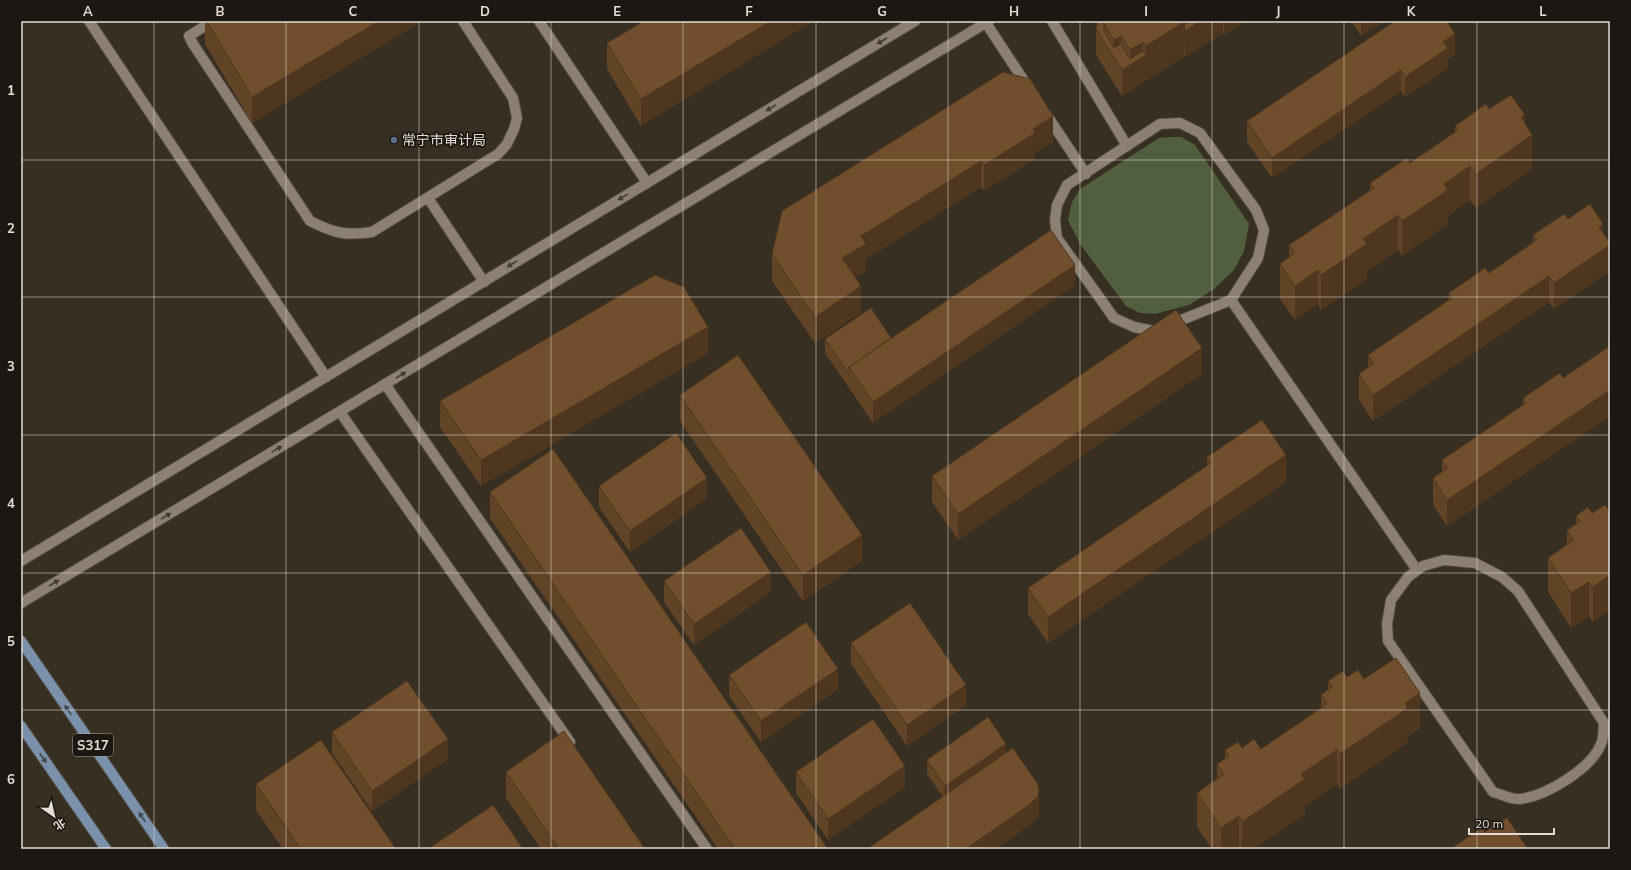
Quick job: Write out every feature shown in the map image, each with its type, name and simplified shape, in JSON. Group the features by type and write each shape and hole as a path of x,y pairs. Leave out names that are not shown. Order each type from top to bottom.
{"main road":[{"name":"S317","path":"21,642 164,849"},
{"path":"21,726 106,849"}],"street":[{"path":"89,21 326,377"},
{"path":"213,21 189,36 193,44 310,221 329,230 353,235 372,232 498,154 507,144 517,118 513,98 463,21"},
{"path":"539,21 647,183"},
{"path":"21,562 915,21"},
{"path":"1052,21 1127,146"},
{"path":"21,603 988,22 1034,95"},
{"path":"1042,108 1086,174"},
{"path":"1180,123 1200,133 1256,210 1264,230 1258,258 1231,300 1154,331 1134,327 1114,318 1057,238 1055,220 1057,205 1068,185 1127,146 1160,124 1180,123"},
{"path":"428,198 484,282"},
{"path":"1231,300 1417,570"},
{"path":"385,384 707,849"},
{"path":"340,412 576,751"},
{"path":"1444,560 1476,564 1502,577 1518,591 1604,723 1602,744 1589,762 1569,779 1542,792 1519,799 1494,792 1388,641 1387,624 1391,600 1408,576 1417,570 1423,566 1444,560"}],"green space":[{"path":"1181,137 1195,145 1249,224 1244,251 1234,270 1214,289 1189,305 1155,314 1140,313 1126,306 1080,244 1068,220 1072,202 1080,189 1159,138"}],"building":[{"path":"207,21 379,21 252,97"},
{"path":"644,21 771,21 641,99 607,43"},
{"path":"1098,21 1106,21 1104,23 1104,31 1114,48 1121,44 1130,59 1143,51 1146,55 1122,70 1096,29"},
{"path":"1106,21 1184,22 1146,46 1143,42 1130,50 1121,36 1114,40 1104,23"},
{"path":"1191,21 1201,21 1185,31 1184,25"},
{"path":"1395,21 1447,21 1455,34 1443,42 1448,48 1405,77 1401,70 1272,158 1247,121"},
{"path":"1003,72 1030,79 1053,116 1033,129 1035,133 984,165 981,161 861,236 866,244 842,258 861,286 815,317 772,254 782,211"},
{"path":"1511,95 1525,115 1521,117 1532,135 1476,174 1470,166 1444,184 1448,190 1402,221 1398,215 1363,239 1367,244 1321,275 1318,270 1295,286 1280,264 1295,253 1289,245 1374,188 1370,183 1407,158 1410,163 1458,130 1455,126 1486,104 1489,109"},
{"path":"1590,204 1603,224 1599,227 1610,245 1554,283 1549,276 1373,395 1359,374 1374,363 1368,355 1452,298 1449,293 1485,268 1489,273 1537,240 1533,235 1564,214 1568,219"},
{"path":"1051,230 1075,265 873,402 849,367"},
{"path":"655,275 684,287 708,327 481,460 440,401"},
{"path":"871,308 891,338 849,367 849,374 825,339"},
{"path":"1176,310 1202,348 958,514 932,476"},
{"path":"1610,346 1610,390 1447,500 1433,478 1448,468 1442,460 1526,403 1523,398 1560,373 1563,378"},
{"path":"738,355 862,535 803,575 680,395"},
{"path":"1262,420 1286,455 1048,617 1028,588 1211,463 1207,457"},
{"path":"676,433 707,478 630,531 599,486"},
{"path":"553,449 828,849 735,849 490,492"},
{"path":"1605,505 1610,513 1610,575 1593,587 1589,582 1571,593 1548,558 1574,540 1567,530 1580,522 1576,516 1588,507 1592,513"},
{"path":"741,528 771,572 694,624 664,581"},
{"path":"910,603 966,685 907,725 851,643"},
{"path":"806,622 838,669 761,721 729,675"},
{"path":"1396,658 1420,693 1405,703 1408,708 1340,754 1337,750 1301,774 1305,779 1242,822 1239,816 1221,828 1197,793 1224,774 1217,764 1229,756 1225,750 1238,742 1242,748 1254,739 1261,749 1327,704 1321,695 1332,687 1328,681 1343,671 1347,677 1358,670 1364,679"},
{"path":"407,681 448,739 372,791 332,732"},
{"path":"988,717 1006,744 945,786 927,760"},
{"path":"873,719 905,766 828,819 796,772"},
{"path":"564,731 645,849 559,849 506,772"},
{"path":"321,740 396,849 301,849 256,784"},
{"path":"1013,748 1037,783 1039,789 1038,796 1029,805 966,849 867,849"},
{"path":"493,805 523,849 428,849"},
{"path":"1507,818 1528,849 1452,848 1482,828 1485,832"}],"place":[{"name":"常宁市审计局","path":"394,140"}]}
